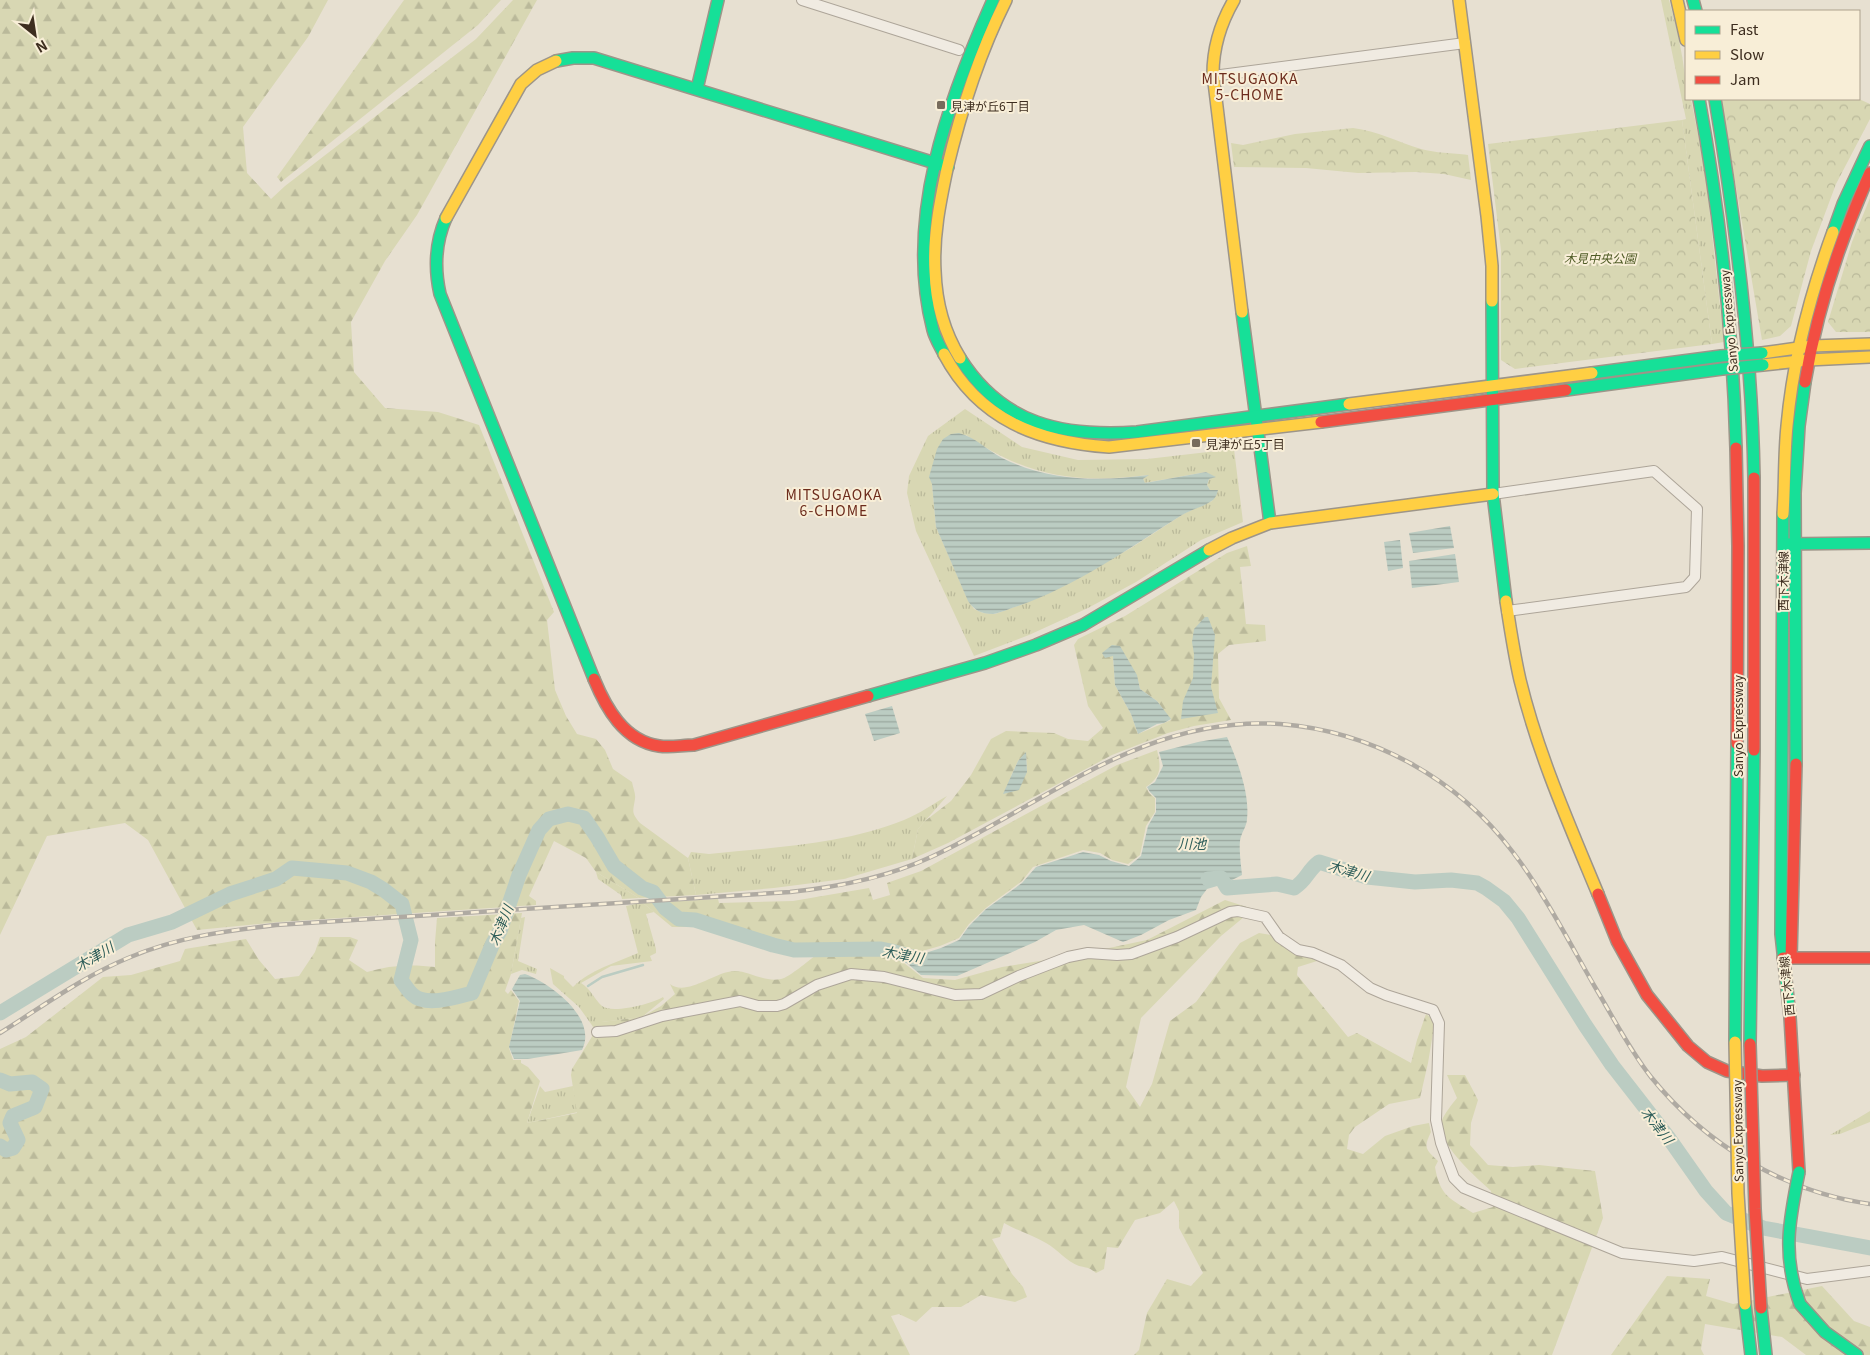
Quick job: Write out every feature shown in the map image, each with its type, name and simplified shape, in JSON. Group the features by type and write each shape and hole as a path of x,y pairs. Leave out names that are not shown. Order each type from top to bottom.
{"main road":[{"path":"697,89 718,0"},
{"path":"993,0 968,56 934,163 923,237 923,270 933,331 958,377 974,396 998,415 1022,429 1052,439 1080,445 1109,447 1257,430 1722,369 1808,360 1870,357"},
{"path":"1006,0 978,59 961,111 941,195 936,239 935,271 940,311 955,350 982,388 1003,406 1026,418 1054,428 1081,433 1137,432 1721,356 1799,347 1870,344"},
{"path":"1234,0 1226,13 1216,37 1212,61 1213,76 1270,523"},
{"path":"1459,0 1492,266 1492,494 1507,611 1520,680 1536,735 1563,810 1616,940 1647,994 1688,1046 1707,1062 1727,1071 1762,1076 1794,1074"},
{"path":"1677,0 1685,36"},
{"path":"948,167 594,58 577,56 559,59 531,73 513,96 450,208 440,229 436,246 435,264 440,294 602,699 617,723 632,735 648,744 668,748 694,745 985,663 1083,625 1198,556 1232,538 1270,523 1492,494"},
{"name":"Sanyo Expressway","path":"1698,100 1713,176 1726,291 1735,405 1738,546 1735,1042 1738,1193 1745,1304 1751,1355"},
{"name":"Sanyo Expressway","path":"1715,100 1729,178 1742,289 1751,404 1754,546 1754,822 1750,1044 1754,1198 1766,1355"},
{"name":"西下木津線","path":"1857,1355 1830,1338 1814,1323 1800,1304 1792,1285 1787,1259 1790,1222 1799,1172 1787,959 1797,694 1788,544 1787,426 1796,362 1807,310 1843,204 1870,146"},
{"name":"西下木津線","path":"1788,544 1799,426 1808,360 1835,260 1853,209 1870,173"},
{"path":"1788,544 1870,543"},
{"path":"1787,959 1870,958"}],"street":[{"path":"802,0 959,50"},
{"path":"1213,76 1465,43"},
{"path":"1492,494 1654,471 1697,509 1695,577 1686,587 1507,611"},
{"path":"596,1032 616,1031 662,1016 740,1001 758,1006 777,1006 818,986 851,974 884,977 955,995 981,994 1019,976 1068,957 1088,954 1131,954 1230,912 1238,911 1265,917 1278,936 1298,950 1313,952 1341,965 1370,988 1386,996 1433,1010 1439,1023 1436,1120 1441,1143 1454,1178 1464,1188 1622,1253 1694,1261 1722,1257 1807,1279 1870,1271"}],"green space":[{"path":"0,0 328,0 308,37 243,127 247,173 271,199 285,186 476,39 513,0 537,0 417,215 385,261 351,322 354,372 385,408 438,412 479,425 554,612 547,620 555,690 566,716 577,734 596,739 605,750 613,769 632,782 635,793 633,812 640,823 688,858 696,895 639,898 596,872 586,858 554,841 529,896 536,901 536,905 279,922 197,930 148,840 125,823 47,836 0,935"},
{"path":"404,0 501,0 478,25 281,182 277,177"},
{"path":"1661,0 1669,0 1683,61 1685,100 1691,100 1705,170 1724,342 1712,344 1682,120 1686,119"},
{"path":"1860,99 1870,104 1870,119 1836,184 1811,251 1791,326 1780,336 1762,340 1721,100"},
{"name":"木見中央公園","path":"1682,120 1712,344 1515,369 1501,360 1501,250 1488,144"},
{"path":"1353,128 1379,134 1426,150 1468,155 1471,180 1444,174 1416,172 1358,173 1306,168 1234,167 1231,143 1243,145 1295,134"},
{"path":"1870,198 1870,332 1836,332 1828,322 1852,242"},
{"path":"965,409 1022,447 1078,460 1147,459 1234,449 1243,522 1201,540 1136,582 1088,608 1029,635 974,656 916,531 907,493 909,476 928,436","holes":["966,435 988,449 1031,468 1075,477 1122,478 1148,475 1143,479 1144,483 1206,472 1214,477 1209,479 1207,485 1210,490 1218,490 1212,501 1185,513 1131,548 1054,590 995,614 983,613 974,609 968,600 936,527 932,484"]},
{"path":"1247,546 1251,566 1240,567 1246,624 1265,625 1266,641 1229,645 1218,654 1219,698 1231,720 1194,726 1168,733 1112,755 948,843 912,859 918,829 925,821 951,801 971,775 991,739 1006,731 1054,733 1068,739 1088,741 1103,728 1088,706 1074,645 1078,639 1125,616 1227,553","holes":["1113,656 1132,668 1137,676 1140,689 1157,701 1171,720 1138,734 1131,714 1115,685","1026,753 1027,772 1011,776 1018,761"]},
{"path":"1157,750 1159,761 1158,775 1146,787 1155,798 1155,812 1146,826 1140,855 1128,864 1112,860 1100,853 1083,850 1033,867 1022,881 987,907 969,924 959,938 919,952 901,947 899,959 923,978 955,980 1002,967 1071,956 1147,940 1225,900 1250,908 1244,917 1221,936 1141,1018 1126,1087 1140,1107 1152,1084 1170,1021 1196,1002 1240,943 1259,933 1271,935 1291,949 1317,961 1298,967 1297,975 1348,1037 1357,1033 1411,1063 1426,1014 1435,1021 1420,1098 1389,1104 1355,1127 1349,1135 1347,1149 1363,1154 1385,1136 1413,1126 1429,1123 1431,1132 1427,1148 1438,1161 1435,1167 1443,1190 1452,1200 1473,1213 1493,1207 1491,1191 1458,1159 1450,1149 1441,1129 1443,1117 1457,1098 1447,1075 1465,1075 1478,1100 1471,1123 1470,1145 1488,1165 1513,1167 1539,1165 1595,1171 1603,1218 1552,1355 1134,1355 1139,1350 1147,1313 1167,1279 1191,1286 1203,1273 1179,1228 1179,1211 1174,1201 1160,1213 1135,1220 1118,1248 1107,1247 1104,1269 1096,1273 1070,1262 1046,1243 1004,1223 1000,1237 992,1239 1012,1274 1023,1287 1027,1297 1015,1302 981,1295 961,1307 932,1307 916,1322 899,1314 891,1316 910,1355 0,1355 0,1049 26,1037 103,977 131,975 180,961 185,949 246,939 259,960 275,979 299,976 315,952 320,937 350,937 358,940 349,960 367,972 401,966 435,967 437,918 522,913 511,974 505,991 508,994 511,990 519,1001 509,1048 513,1060 521,1060 521,1063 528,1067 540,1081 527,1123 577,1113 571,1075 572,1069 601,1022 642,1017 661,1006 675,994 670,984 683,988 734,971 767,979 781,979 794,972 816,955 799,946 758,937 715,921 702,927 672,927 643,903 718,899 719,903 793,901 869,888 873,900 890,895 887,883 921,871 1117,765"},
{"path":"947,796 918,829 912,859 844,879 696,895 688,858 691,852 709,854 783,847 857,835 904,820"},
{"path":"596,872 639,898 622,899 621,895 598,879"},
{"path":"643,903 654,912 646,914 656,949 656,953 650,956 652,961 611,966 581,983 602,1006 607,1008 623,1009 663,997 664,999 642,1017 602,1022 596,1031 579,1007 553,984 550,968 564,976 573,987 596,971 638,953 626,906"},
{"path":"525,917 518,961 537,969 536,974 522,970 511,974 521,918"},
{"path":"540,1086 545,1092 573,1086 578,1112 527,1123"},
{"path":"1870,1111 1870,1122 1840,1134 1830,1135"},
{"path":"1667,1276 1710,1279 1706,1296 1733,1304 1822,1286 1854,1321 1870,1327 1870,1355 1806,1355 1782,1337 1705,1324 1701,1349 1704,1355 1611,1355"}],"water":[{"path":"959,433 976,441 1002,458 1020,466 1056,475 1074,478 1111,479 1149,475 1143,479 1145,483 1206,472 1216,477 1209,479 1207,485 1210,490 1218,490 1213,500 1182,515 1082,577 1018,606 993,614 985,613 975,609 968,601 936,527 932,484 929,477 937,449 943,439 951,434"},
{"path":"1450,526 1454,548 1413,553 1409,533"},
{"path":"1400,540 1403,568 1388,571 1384,542"},
{"path":"1455,554 1459,582 1412,588 1409,561"},
{"path":"1205,617 1208,617 1215,635 1211,687 1218,713 1181,719 1183,701 1193,678 1194,654 1192,642 1194,629"},
{"path":"1112,645 1120,646 1137,675 1140,689 1157,701 1171,719 1138,734 1131,714 1115,685 1113,656 1105,658 1102,653"},
{"path":"892,706 900,733 874,741 865,714"},
{"name":"川池","path":"1227,737 1239,766 1247,798 1247,822 1240,841 1242,875 1224,884 1207,889 1201,897 1196,910 1169,920 1123,942 1084,925 1056,930 1035,942 957,976 921,975 901,958 903,950 919,955 959,940 969,926 986,909 1022,883 1036,867 1083,852 1099,855 1111,861 1129,866 1141,856 1148,826 1156,812 1156,798 1147,787 1155,782 1163,766 1159,752"},
{"path":"1026,752 1027,772 1019,790 1003,794 1018,761"},
{"path":"525,974 548,986 570,1004 584,1026 585,1038 582,1050 528,1059 514,1059 509,1047 520,1001 512,989 520,975"}],"waterway":[{"name":"木津川","path":"0,1013 128,935 172,922 230,894 276,879 292,868 347,873 371,882 402,904 411,940 401,980 413,995 419,999 433,1001 472,993 500,931 519,875 539,830 549,819 568,814 584,818 614,866 642,888 653,892 665,908 679,919 695,920 794,950 881,949 920,959"},
{"name":"木津川","path":"1208,879 1221,878 1227,888 1277,884 1294,888 1302,882 1319,862 1367,877 1415,882 1451,880 1477,883 1486,888 1504,901 1518,918 1612,1065 1668,1137 1706,1191 1726,1213 1763,1228 1870,1248"},
{"path":"588,986 602,977 643,965"},
{"name":"木津川","path":"0,1080 10,1084 32,1082 42,1089 35,1107 13,1116 10,1123 18,1140 13,1148 6,1150 0,1146"}],"railway":[{"path":"0,1033 78,983 128,958 183,940 220,933 276,925 790,892 862,881 897,871 931,857 1098,767 1140,748 1184,733 1230,725 1280,724 1314,728 1379,748 1410,763 1465,801 1490,825 1523,866 1555,917 1628,1044 1643,1066 1651,1077 1696,1124 1749,1162 1777,1176 1807,1189 1838,1198 1870,1204"}],"traffic: fast":[{"path":"697,89 718,0"},
{"path":"944,354 933,330 925,288 924,246 927,203 935,161 947,120 976,39 993,0"},
{"path":"1693,0 1696,10"},
{"path":"556,61 573,58 594,58 948,167"},
{"path":"1699,100 1719,229 1729,316 1736,448"},
{"path":"1715,100 1730,193 1742,288 1753,430 1754,478"},
{"path":"1833,232 1843,204 1870,146"},
{"path":"446,218 442,227 436,265 440,294 594,679"},
{"path":"1492,301 1493,494 1506,601"},
{"path":"1242,312 1270,523"},
{"path":"1721,356 1762,353"},
{"path":"1592,373 1721,356"},
{"path":"960,358 977,381 995,399 1015,412 1036,422 1084,432 1137,432 1349,404"},
{"path":"1722,369 1763,365"},
{"path":"1566,390 1722,369"},
{"path":"1796,764 1795,493 1799,426 1805,382"},
{"path":"1783,514 1781,934 1790,1017"},
{"path":"1784,544 1870,543"},
{"path":"868,696 985,663 1036,645 1083,625 1209,550"},
{"path":"1735,1042 1737,744"},
{"path":"1750,1044 1754,750"},
{"path":"1799,1172 1790,1223 1789,1254 1794,1287 1800,1304"},
{"path":"1745,1304 1751,1355"},
{"path":"1800,1304 1825,1332 1857,1355"},
{"path":"1761,1308 1766,1355"}],"traffic: slow":[{"path":"960,358 945,327 937,294 935,245 938,219 947,169 958,125 987,41 1006,0"},
{"path":"1234,0 1218,36 1214,54 1213,74 1242,312"},
{"path":"1459,0 1487,216 1492,266 1492,301"},
{"path":"1677,0 1685,36"},
{"path":"446,218 521,84 537,70 556,61"},
{"path":"1783,514 1786,437 1793,376 1810,303 1833,232"},
{"path":"1762,353 1812,346 1870,344"},
{"path":"944,354 958,377 975,396 993,411 1035,433 1058,440 1109,447 1321,422"},
{"path":"1763,365 1808,360 1870,357"},
{"path":"1349,404 1592,373"},
{"path":"1209,550 1232,538 1270,523 1493,494"},
{"path":"1506,601 1514,650 1527,708 1555,789 1598,894"},
{"path":"1735,1042 1738,1193 1745,1304"}],"traffic: jam":[{"path":"1805,382 1816,328 1839,249 1870,173"},
{"path":"1321,422 1566,390"},
{"path":"1736,448 1738,546 1737,744"},
{"path":"1754,478 1754,750"},
{"path":"594,679 604,701 626,730 636,738 663,747 694,745 868,696"},
{"path":"1791,958 1796,764"},
{"path":"1598,894 1617,941 1647,995 1688,1046 1707,1062 1727,1071 1762,1076 1794,1075"},
{"path":"1783,958 1870,958"},
{"path":"1790,1017 1799,1172"},
{"path":"1750,1044 1755,1209 1761,1308"}],"place":[{"name":"見津が丘6丁目","path":"941,105"},
{"name":"見津が丘5丁目","path":"1196,443"}],"district":[{"name":"MITSUGAOKA 5-CHOME","path":"1250,86"},
{"name":"MITSUGAOKA 6-CHOME","path":"834,502"}]}
